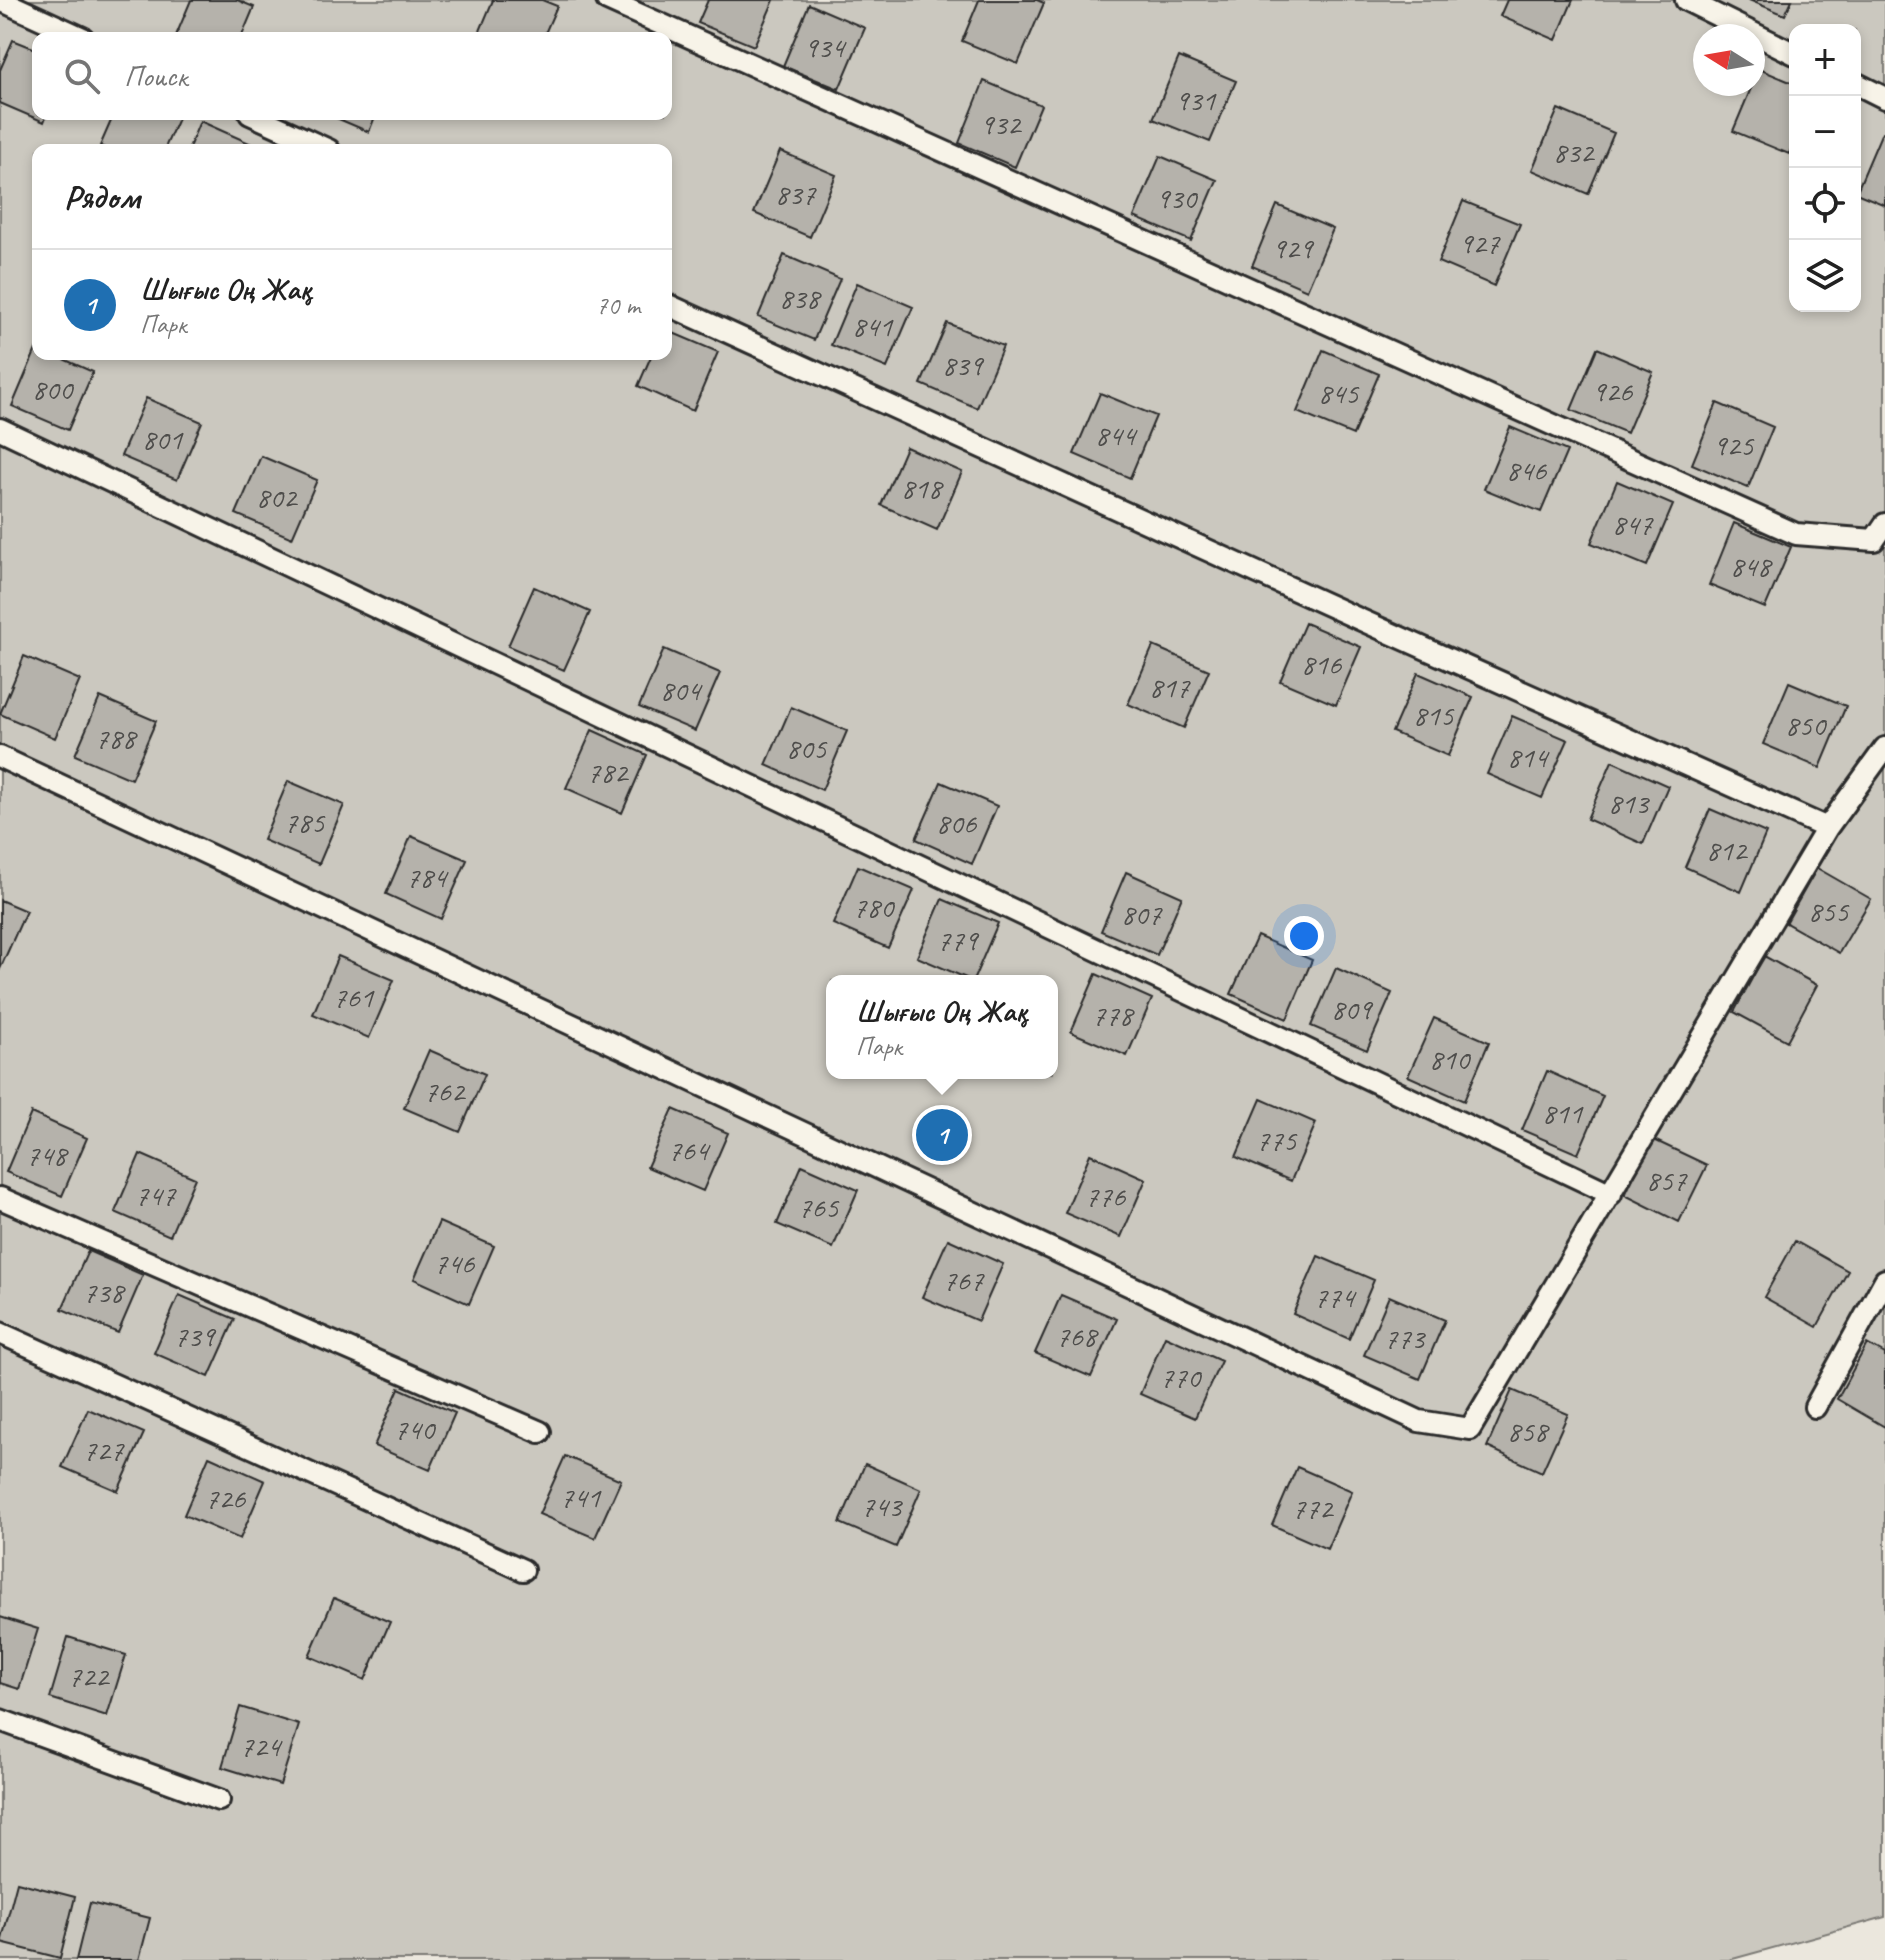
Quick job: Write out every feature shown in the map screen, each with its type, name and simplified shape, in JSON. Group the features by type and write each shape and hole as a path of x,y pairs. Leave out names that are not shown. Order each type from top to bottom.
{"lane":[{"path":"0,0 70,32"},
{"path":"607,0 1796,534 1874,540 1885,524"},
{"path":"1686,0 1789,51"},
{"path":"1861,86 1885,98"},
{"path":"263,120 316,144"},
{"path":"672,307 1827,828"},
{"path":"0,429 1611,1194"},
{"path":"0,757 1419,1421 1470,1429 1827,828 1885,748"},
{"path":"0,1198 540,1432"},
{"path":"1815,1407 1885,1280"},
{"path":"0,1333 523,1570"},
{"path":"0,1720 219,1800"}],"shaded area":[{"path":"0,0 1885,0 1885,1917 1729,1960 0,1960"}],"building":[{"path":"191,0 237,0 254,7 244,32 178,32"},
{"path":"493,0 542,0 557,6 546,32 480,32"},
{"path":"708,0 774,0 754,46 698,23"},
{"path":"979,0 1037,0 1044,3 1018,64 962,41"},
{"path":"1507,0 1573,0 1556,40 1500,16"},
{"path":"1749,0 1792,0 1785,15"},
{"path":"809,4 865,28 839,89 783,66"},
{"path":"13,40 32,48 32,117 0,103 0,70"},
{"path":"1179,57 1236,81 1210,142 1153,119"},
{"path":"1765,72 1789,82 1789,154 1733,131 1748,96 1765,96"},
{"path":"984,81 1041,105 1015,167 959,143"},
{"path":"1558,109 1614,133 1588,194 1532,170"},
{"path":"111,120 177,120 167,144 101,144"},
{"path":"341,120 374,120 369,132"},
{"path":"200,121 252,144 190,144"},
{"path":"1882,132 1885,133 1885,205 1861,195 1861,181"},
{"path":"780,151 836,175 810,237 754,213"},
{"path":"1160,156 1217,180 1191,241 1134,217"},
{"path":"1463,201 1520,224 1494,286 1438,262"},
{"path":"1277,205 1333,229 1307,290 1252,266"},
{"path":"784,255 840,279 814,340 758,317"},
{"path":"857,283 913,307 887,368 831,345"},
{"path":"947,323 1003,346 977,408 921,384"},
{"path":"672,333 718,352 693,411 638,386 649,360 672,360"},
{"path":"1597,348 1653,372 1627,433 1571,410"},
{"path":"1323,350 1379,374 1353,435 1297,412"},
{"path":"32,359 66,360 93,372 68,430 12,406"},
{"path":"1100,393 1156,416 1130,478 1074,454"},
{"path":"146,398 202,422 177,480 121,456"},
{"path":"1717,403 1773,427 1748,488 1692,464"},
{"path":"1510,427 1567,451 1541,512 1484,489"},
{"path":"906,447 962,472 937,530 881,505"},
{"path":"261,456 317,480 292,538 236,514"},
{"path":"1617,481 1673,505 1647,566 1591,543"},
{"path":"1734,523 1791,547 1765,608 1709,585"},
{"path":"534,587 590,612 564,670 508,646"},
{"path":"1305,623 1361,647 1336,705 1280,681"},
{"path":"1153,646 1209,670 1184,728 1128,704"},
{"path":"664,649 720,673 695,731 639,707"},
{"path":"24,656 80,680 55,738 0,714"},
{"path":"1418,673 1473,697 1448,756 1392,732"},
{"path":"1789,682 1846,706 1820,768 1763,744"},
{"path":"100,697 156,721 131,779 75,755"},
{"path":"791,707 847,731 822,790 766,765"},
{"path":"1512,716 1568,740 1542,798 1487,774"},
{"path":"592,730 647,755 622,813 566,788"},
{"path":"1612,761 1668,786 1643,844 1587,819"},
{"path":"288,781 344,805 319,864 263,840"},
{"path":"941,782 997,806 972,864 916,839"},
{"path":"1710,809 1766,833 1741,892 1685,867"},
{"path":"411,836 467,860 441,919 386,894"},
{"path":"858,866 914,890 888,948 833,924"},
{"path":"1817,868 1871,899 1839,953 1786,923"},
{"path":"1126,872 1182,897 1157,955 1101,931"},
{"path":"942,899 998,923 976,975 959,975 917,957"},
{"path":"0,900 26,911 0,969"},
{"path":"1257,936 1312,960 1287,1019 1231,994"},
{"path":"338,956 394,980 369,1038 313,1014"},
{"path":"1764,956 1817,985 1787,1041 1734,1012"},
{"path":"1336,968 1392,993 1367,1050 1311,1026"},
{"path":"1096,974 1152,999 1127,1056 1071,1032"},
{"path":"1434,1018 1489,1042 1464,1101 1408,1076"},
{"path":"429,1050 485,1074 460,1132 404,1108"},
{"path":"1547,1071 1603,1096 1578,1154 1522,1130"},
{"path":"1261,1099 1316,1123 1291,1181 1236,1157"},
{"path":"673,1109 728,1133 703,1191 647,1167"},
{"path":"31,1113 87,1138 62,1196 6,1172"},
{"path":"1652,1139 1707,1165 1679,1222 1625,1195"},
{"path":"140,1154 195,1178 170,1236 115,1212"},
{"path":"1090,1154 1146,1179 1121,1237 1065,1213"},
{"path":"802,1165 858,1190 833,1248 777,1224"},
{"path":"439,1222 494,1246 469,1304 414,1279"},
{"path":"948,1239 1003,1264 978,1321 922,1297"},
{"path":"1795,1241 1848,1271 1817,1327 1764,1297"},
{"path":"88,1251 143,1275 118,1333 62,1309"},
{"path":"1318,1256 1374,1280 1349,1339 1293,1314"},
{"path":"179,1295 235,1319 209,1377 154,1353"},
{"path":"1061,1295 1117,1319 1091,1377 1035,1353"},
{"path":"1389,1296 1445,1320 1420,1379 1364,1355"},
{"path":"1165,1336 1221,1361 1195,1418 1140,1394"},
{"path":"1867,1344 1885,1354 1885,1427 1837,1399"},
{"path":"399,1388 455,1413 430,1470 374,1446"},
{"path":"1512,1390 1568,1414 1542,1472 1487,1447"},
{"path":"88,1409 144,1433 118,1491 62,1467"},
{"path":"209,1456 265,1481 240,1539 184,1515"},
{"path":"565,1456 621,1480 595,1538 539,1514"},
{"path":"865,1464 921,1489 896,1547 840,1523"},
{"path":"1297,1467 1352,1491 1327,1549 1272,1525"},
{"path":"334,1598 390,1622 365,1680 309,1656"},
{"path":"0,1617 38,1629 19,1689 0,1683"},
{"path":"68,1637 126,1655 107,1716 50,1698"},
{"path":"240,1707 299,1725 280,1785 222,1767"},
{"path":"17,1882 75,1897 60,1958 1,1943"},
{"path":"90,1903 150,1918 139,1960 76,1960"}],"place":[{"name":"Шығыс Оң Жақ","path":"942,1135"}]}
